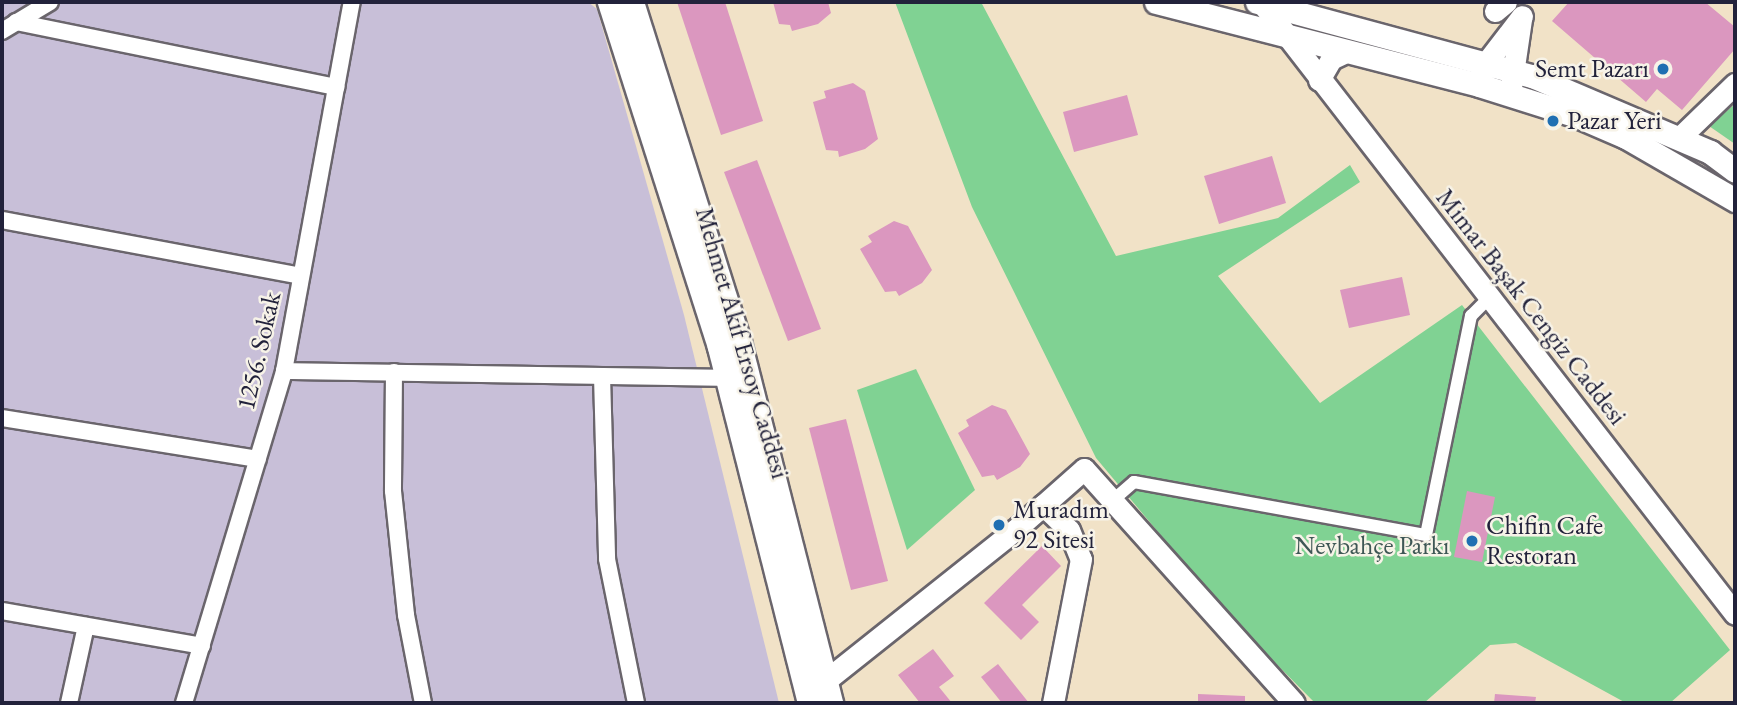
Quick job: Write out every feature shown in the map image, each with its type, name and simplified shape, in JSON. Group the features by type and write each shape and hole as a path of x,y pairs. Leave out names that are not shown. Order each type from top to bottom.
{"main road":[{"name":"Mehmet Akif Ersoy Caddesi","path":"609,2 726,378 813,691 831,703"},
{"name":"Mehmet Akif Ersoy Caddesi","path":"632,2 739,341 813,691"},
{"path":"1156,2 1346,52 1483,74 1515,72 1679,138 1710,152 1735,171"},
{"path":"1256,2 1483,74 1509,95 1626,137 1735,200"}],"street":[{"path":"9,27 50,2"},
{"name":"1256. Sokak","path":"184,703 284,370 352,2"},
{"name":"Mimar Başak Cengiz Caddesi","path":"1256,2 1735,614"},
{"path":"1483,74 1526,9"},
{"path":"1509,95 1526,9"},
{"path":"9,27 336,87"},
{"path":"1319,80 1331,59 1346,52"},
{"path":"1679,138 1735,84"},
{"path":"2,220 301,276"},
{"path":"1112,500 1134,482 1426,535 1471,316 1489,298"},
{"path":"284,370 726,378"},
{"path":"394,372 393,491 406,615 423,703"},
{"path":"602,376 607,558 636,703"},
{"path":"2,418 258,459"},
{"path":"813,691 1084,469 1294,703"},
{"path":"1043,505 1069,530 1081,559 1053,703"},
{"path":"2,611 202,646"},
{"path":"69,703 86,626"}],"shaded area":[{"path":"2,2 588,2 597,9 684,315 779,703 2,703"}],"green space":[{"name":"Nevbahçe Parkı","path":"895,2 981,2 1116,256 1278,218 1350,165 1360,182 1218,276 1320,403 1462,305 1730,650 1670,703 1626,703 1516,643 1490,645 1424,703 1315,703 1226,613 1096,458 972,207"},
{"path":"1735,104 1735,144 1709,126"},
{"path":"916,369 975,490 907,550 857,390"}],"building":[{"path":"677,2 725,2 763,121 721,135"},
{"path":"773,2 828,2 831,13 818,24 792,31 790,25 779,24"},
{"name":"Semt Pazarı","path":"1569,2 1705,2 1735,27 1735,49 1682,110 1657,89 1646,102 1552,21"},
{"path":"853,83 865,91 878,139 865,149 839,157 838,151 826,150 813,102 826,98 824,91"},
{"path":"1127,95 1138,135 1074,152 1063,112"},
{"path":"1272,156 1286,203 1219,224 1204,176"},
{"path":"757,160 821,329 788,341 724,172"},
{"path":"894,221 908,226 932,270 922,283 899,296 896,291 885,292 860,249 872,242 868,236"},
{"path":"1402,277 1410,315 1349,328 1340,290"},
{"path":"992,405 1006,410 1030,454 1020,467 997,480 994,475 982,477 958,433 969,426 966,420"},
{"path":"846,419 888,581 851,590 809,428"},
{"name":"Chifin Cafe Restoran","path":"1467,491 1495,497 1482,562 1454,557"},
{"path":"1042,546 1061,566 1022,605 1039,622 1021,640 984,603"},
{"path":"933,649 954,676 939,687 952,703 920,703 898,675"},
{"path":"998,664 1029,703 1002,703 981,677"},
{"path":"1198,694 1245,696 1245,703 1198,703"},
{"path":"1495,694 1536,697 1535,703 1494,703"}],"place":[{"name":"Semt Pazarı","path":"1663,69"},
{"name":"Pazar Yeri","path":"1553,121"},
{"name":"Muradım 92 Sitesi","path":"999,525"},
{"name":"Chifin Cafe Restoran","path":"1472,541"}]}
